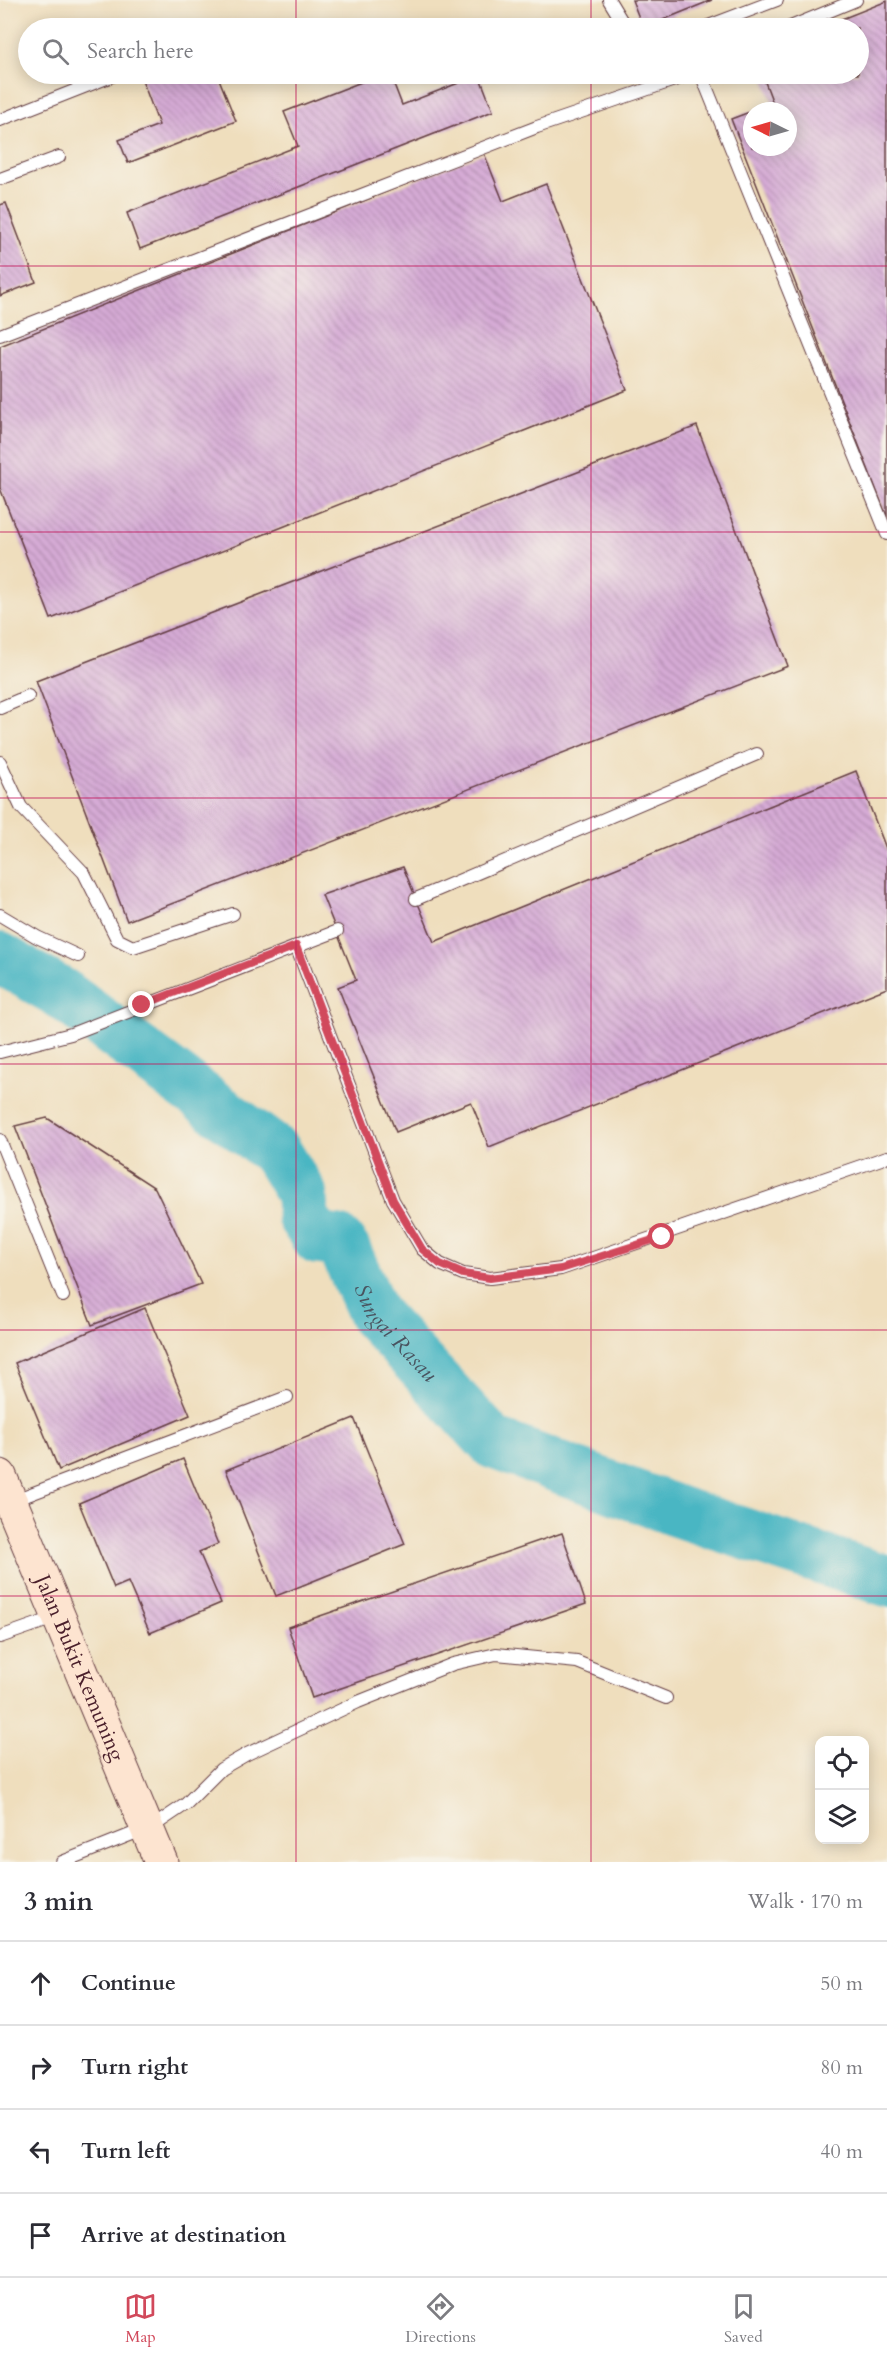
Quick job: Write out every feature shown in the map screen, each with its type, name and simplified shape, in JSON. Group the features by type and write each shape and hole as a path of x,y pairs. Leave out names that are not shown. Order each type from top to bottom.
{"main road":[{"name":"Jalan Bukit Kemuning","path":"5,1488 160,1862"}],"lane":[{"path":"609,0 620,18"},
{"path":"730,18 777,0"},
{"path":"812,18 856,0"},
{"path":"0,120 92,84"},
{"path":"0,335 537,127 663,84"},
{"path":"706,84 887,534"},
{"path":"0,179 59,157"},
{"path":"0,708 28,696"},
{"path":"416,899 757,754"},
{"path":"0,762 21,807 84,873 117,939 133,947 233,915"},
{"path":"0,915 37,937 78,957"},
{"path":"0,1052 71,1035 142,1005 337,931"},
{"path":"296,946 393,1200 422,1249 440,1264 463,1274 490,1278 561,1269 887,1157"},
{"path":"0,1140 63,1296"},
{"path":"5,1488 287,1397"},
{"path":"0,1637 59,1617"},
{"path":"62,1862 147,1828 186,1804 221,1769 247,1754 358,1702 453,1664 496,1654 578,1662 666,1698"}],"building":[{"path":"632,0 712,0 668,18 639,18"},
{"path":"887,1 887,517 746,156 797,156 797,102 773,102 766,84 869,84 869,18 844,18"},
{"path":"144,84 221,84 236,121 128,163 119,140 159,125"},
{"path":"356,84 394,84 402,105 456,84 482,84 493,111 140,249 127,213 298,146 284,112"},
{"path":"743,114 743,150 731,119"},
{"path":"484,153 503,201 546,184 627,390 51,619 0,488 0,346"},
{"path":"6,203 36,282 0,296 0,205"},
{"path":"697,426 788,666 127,921 36,681"},
{"path":"856,771 887,851 887,988 489,1147 471,1102 396,1132 338,987 356,980 322,895 403,867 434,942"},
{"path":"47,1118 155,1188 201,1284 92,1325 15,1126"},
{"path":"145,1308 190,1415 59,1470 15,1363"},
{"path":"354,1418 405,1544 276,1596 226,1470"},
{"path":"183,1459 218,1544 199,1552 221,1603 150,1633 128,1582 114,1588 79,1503"},
{"path":"562,1533 586,1604 312,1698 288,1627"}],"waterway":[{"name":"Sungai Rasau","path":"0,958 61,993 276,1152 301,1193 303,1217 318,1239 338,1241 345,1250 373,1314 493,1443 679,1512 887,1581"}],"route":[{"path":"142,1005 296,946 393,1200 422,1249 440,1264 463,1274 490,1278 561,1269 662,1237"}]}
